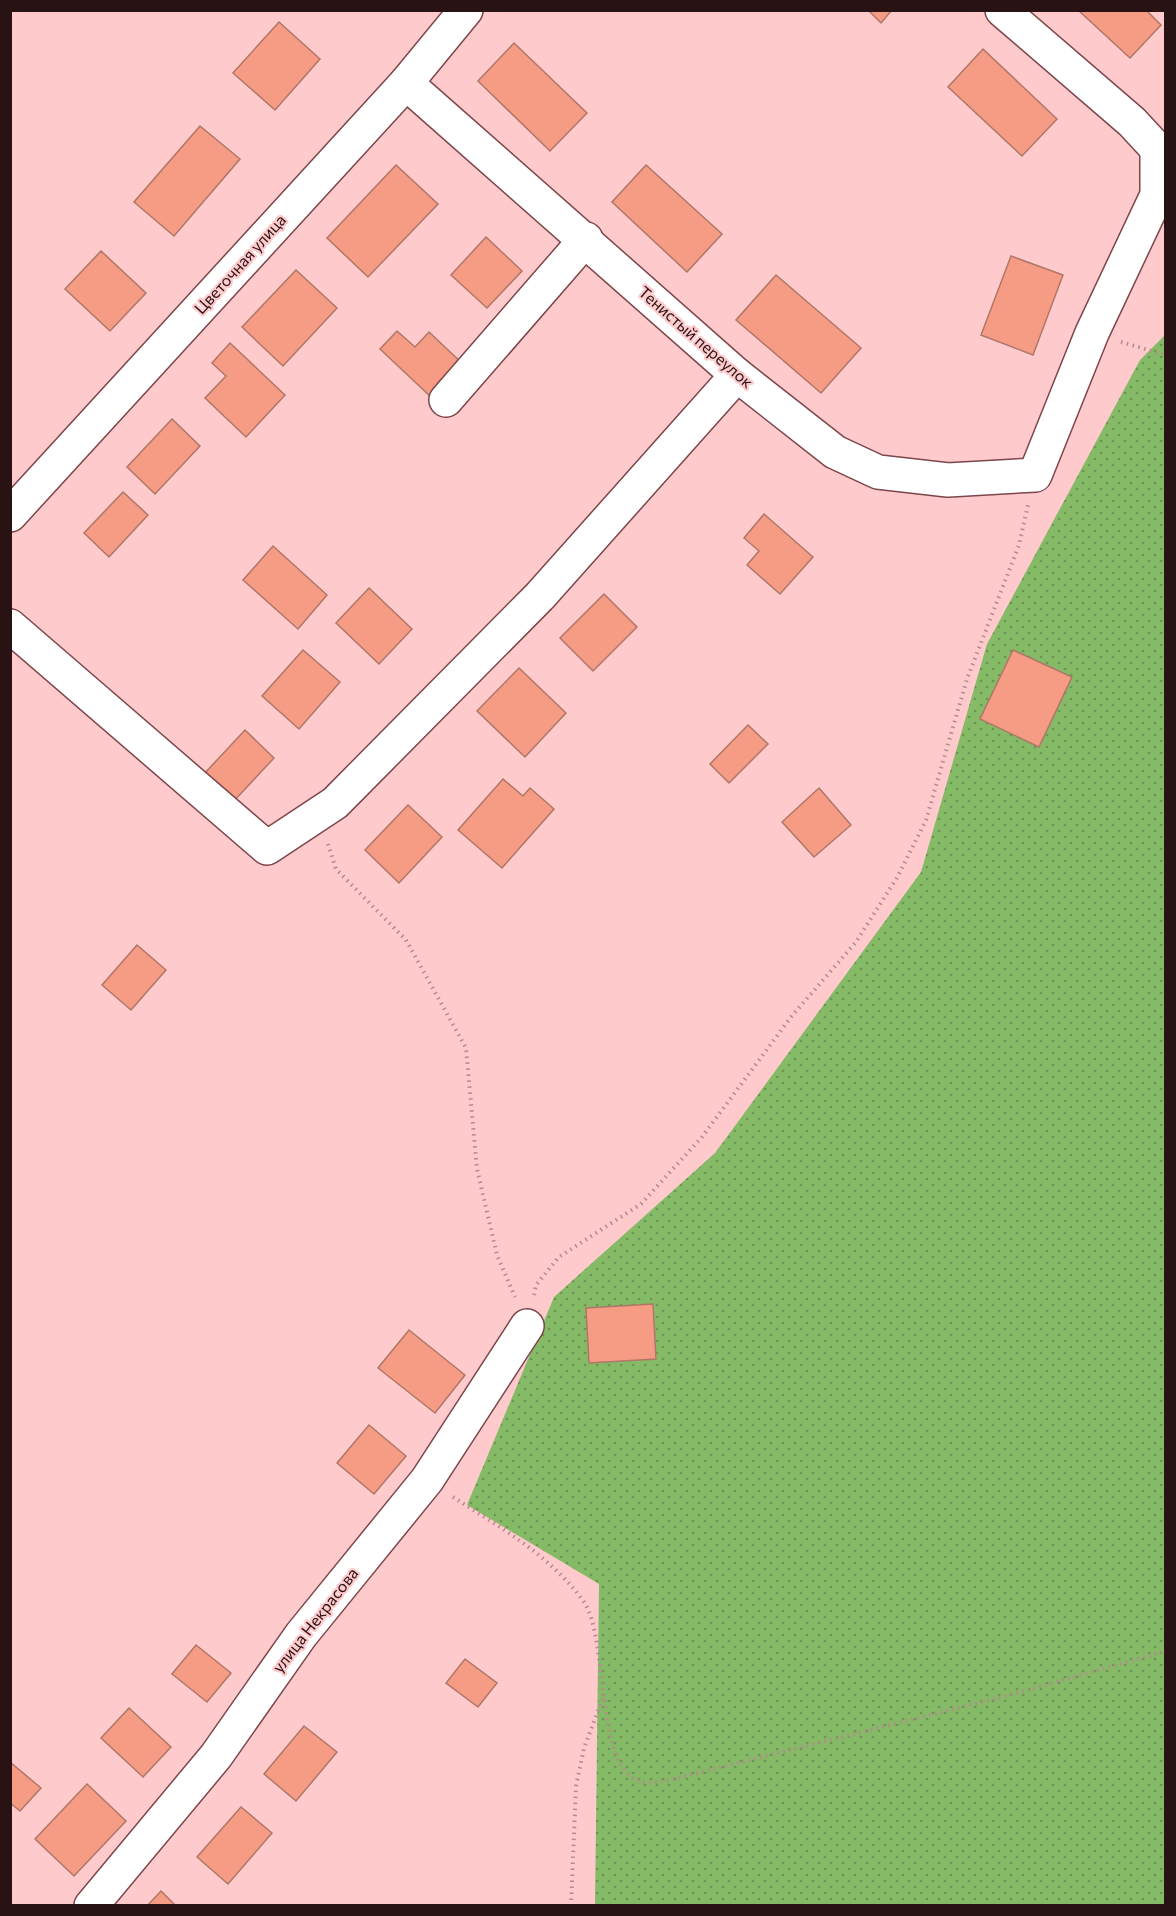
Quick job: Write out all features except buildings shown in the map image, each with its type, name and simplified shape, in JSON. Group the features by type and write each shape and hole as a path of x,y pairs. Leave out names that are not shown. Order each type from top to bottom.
{"street":[{"name":"Цветочная улица","path":"10,515 406,83 466,10"},
{"path":"1002,10 1161,148 1157,195 1092,333 1035,475"},
{"name":"Тенистый переулок","path":"406,83 586,239 737,375 835,452 878,472 948,480 1035,475"},
{"path":"446,400 586,239"},
{"path":"10,626 267,848 335,803 540,596 737,375"},
{"name":"улица Некрасова","path":"92,1905 216,1756 301,1635 427,1480 527,1326"}],"path":[{"path":"1092,333 1166,356"},
{"path":"527,1326 536,1285 559,1257 641,1204 702,1137 791,1017 856,942 898,876 926,820 967,679 1019,545 1035,475"},
{"path":"318,814 336,869 406,940 466,1048 477,1169 497,1255 527,1326"},
{"path":"427,1480 526,1544 586,1604 597,1640 603,1698 611,1738 624,1772 642,1782 670,1780 1006,1696 1166,1651"},
{"path":"571,1905 576,1786 584,1748 603,1698"}],"green space":[{"path":"1165,335 1165,1905 595,1905 599,1584 467,1505 554,1297 715,1153 921,872 987,644 1140,360"}]}
